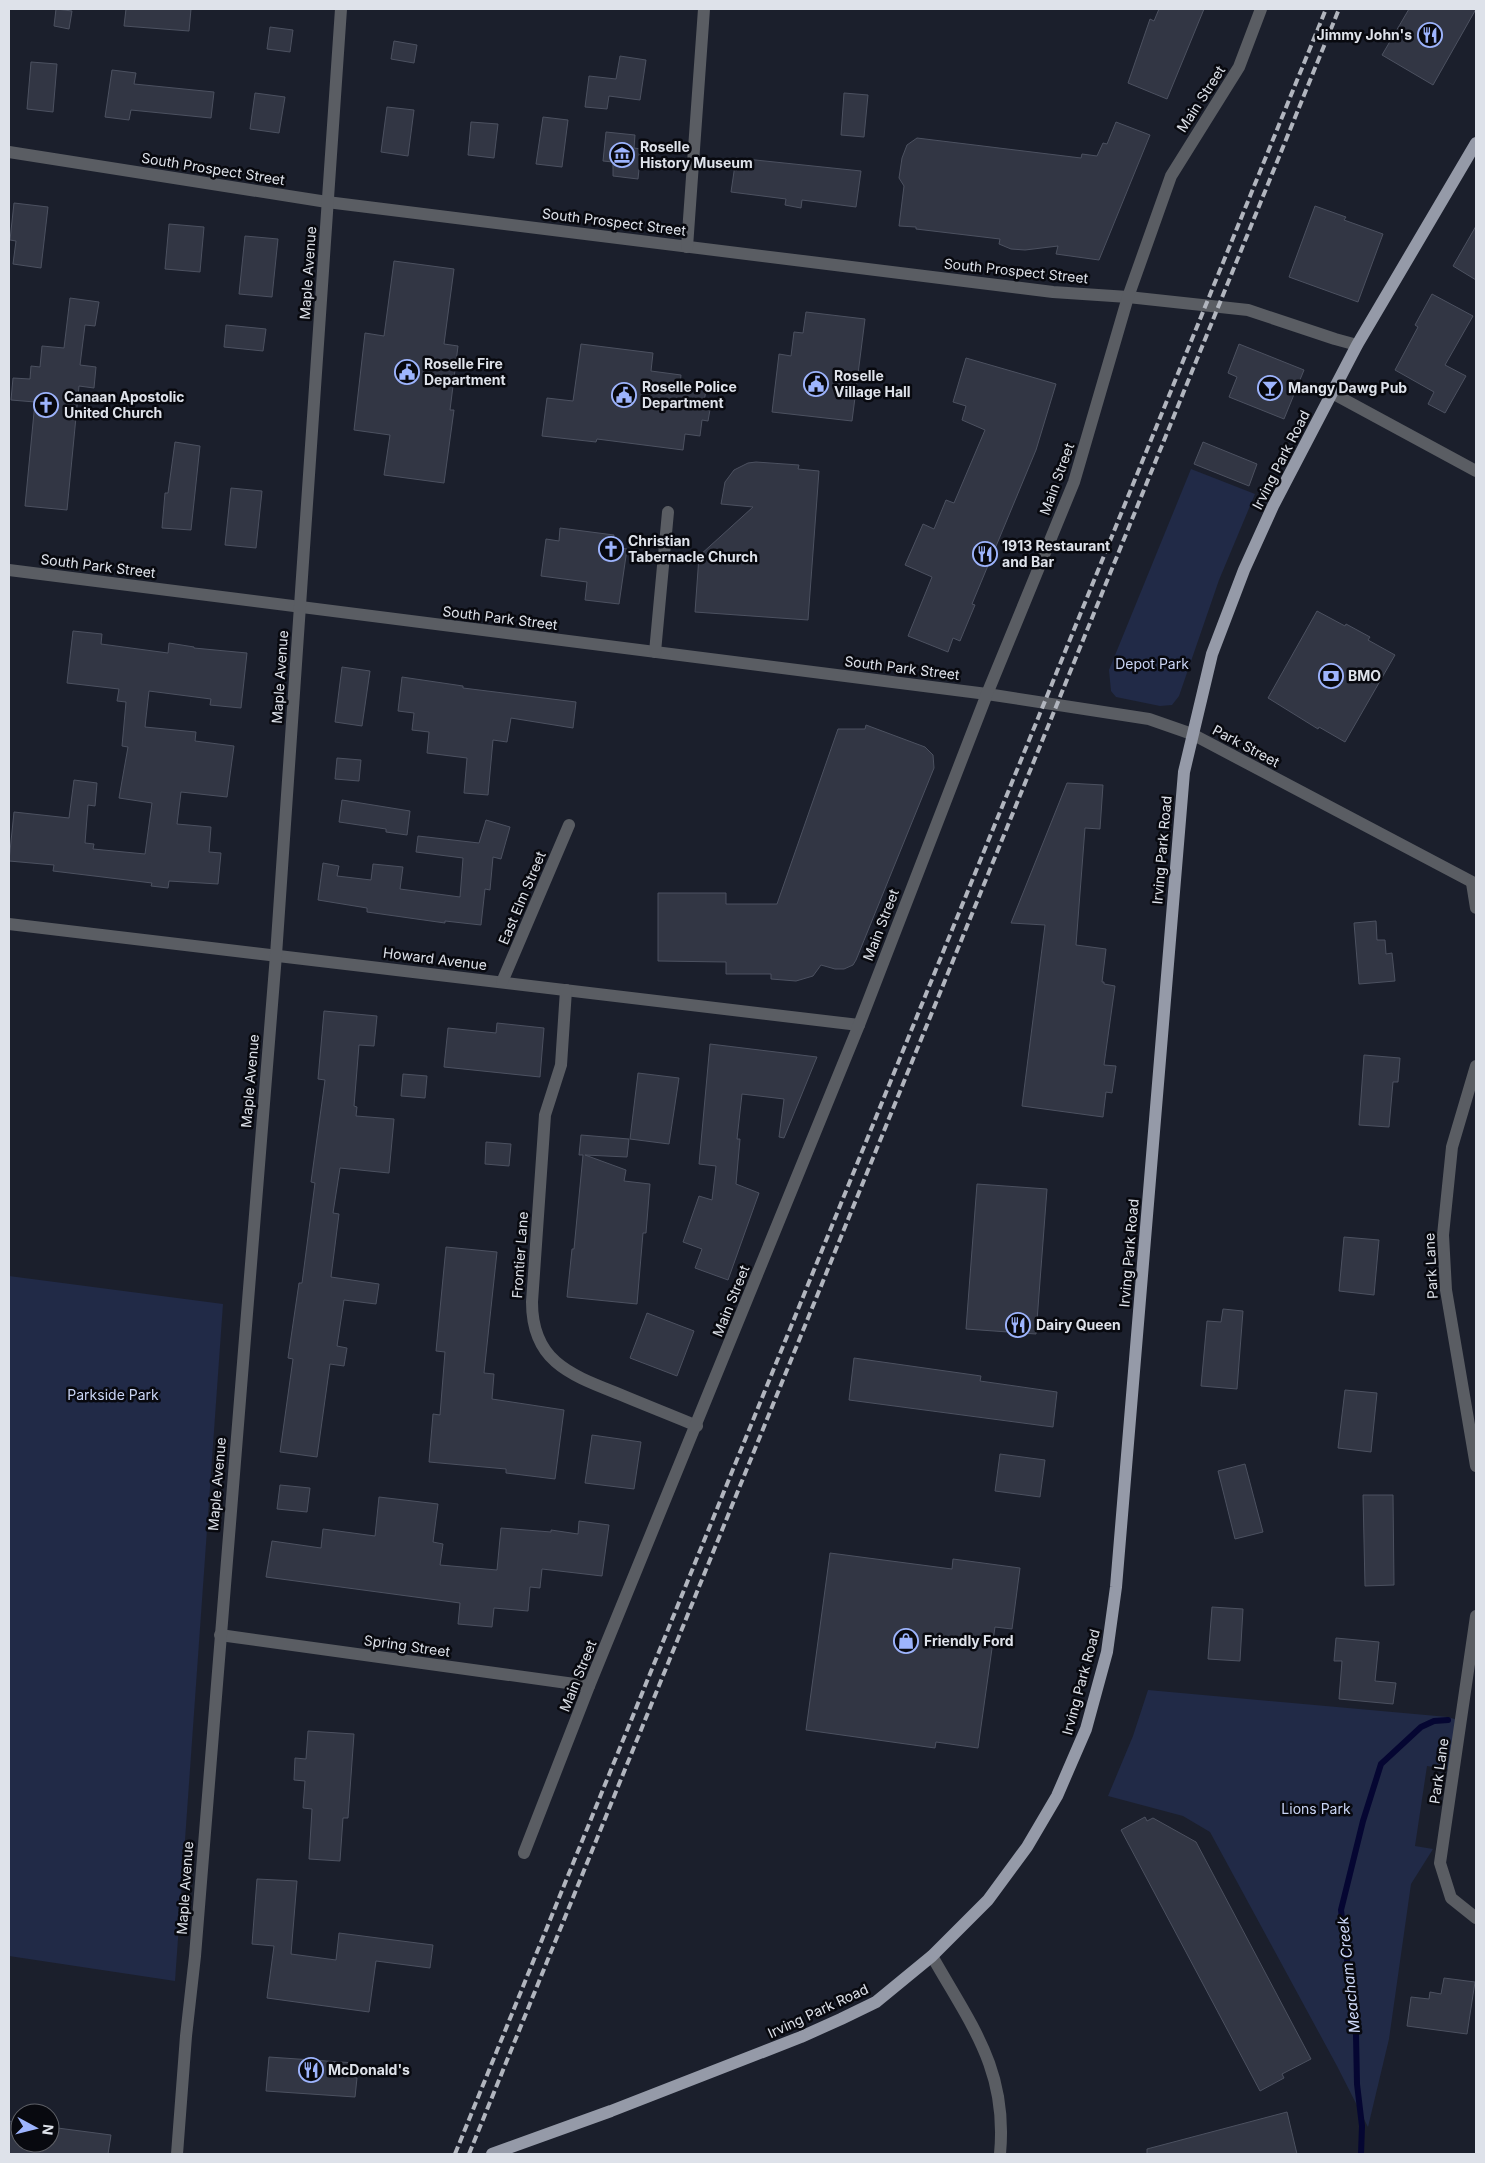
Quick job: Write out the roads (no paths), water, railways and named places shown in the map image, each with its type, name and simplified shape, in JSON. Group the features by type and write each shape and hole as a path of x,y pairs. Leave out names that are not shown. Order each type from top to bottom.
{"main road":[{"name":"Irving Park Road","path":"492,2154 611,2111 833,2023 876,2002 932,1956 988,1900 1037,1832 1057,1796 1078,1749 1107,1652 1116,1587 1184,772 1212,654 1244,570 1273,506 1357,345 1476,143"}],"street":[{"name":"Maple Avenue","path":"177,2154 186,2036 195,1956 276,955 340,9"},
{"path":"687,247 704,9"},
{"name":"Main Street","path":"524,1853 859,1025 987,694 1074,482 1128,297 1171,176 1239,67 1261,9"},
{"name":"South Prospect Street","path":"9,152 328,202 1053,292 1128,297 1248,310 1357,345"},
{"path":"1332,393 1476,471"},
{"path":"655,652 668,512"},
{"name":"South Park Street","path":"9,570 987,694"},
{"name":"Park Street","path":"987,694 1149,719 1192,734 1475,880"},
{"name":"East Elm Street","path":"502,982 569,825"},
{"path":"1475,880 1476,908"},
{"name":"Howard Avenue","path":"9,924 859,1025"},
{"name":"Frontier Lane","path":"566,990 562,1065 545,1115 532,1302 534,1329 546,1353 564,1370 697,1426"},
{"name":"Park Lane","path":"1476,1066 1452,1146 1443,1235 1446,1290 1476,1466"},
{"name":"Park Lane","path":"1476,1616 1440,1863 1451,1898 1476,1918"},
{"name":"Spring Street","path":"220,1635 590,1686"},
{"path":"932,1956 985,2050 991,2065 996,2080 1001,2110 1000,2154"}],"waterway":[{"name":"Meacham Creek","path":"1361,2154 1362,2126 1357,2084 1356,2035 1341,1910 1363,1821 1381,1764 1421,1727 1434,1721 1448,1720"}],"railway":[{"path":"455,2154 1326,9"},
{"path":"469,2154 1339,9"}],"place":[{"name":"Jimmy John's","path":"1430,35"},
{"name":"Roselle History Museum","path":"622,155"},
{"name":"Roselle Fire Department","path":"407,372"},
{"name":"Roselle Village Hall","path":"816,384"},
{"name":"Mangy Dawg Pub","path":"1270,388"},
{"name":"Roselle Police Department","path":"624,395"},
{"name":"Canaan Apostolic United Church","path":"46,405"},
{"name":"Christian Tabernacle Church","path":"611,549"},
{"name":"1913 Restaurant and Bar","path":"985,554"},
{"name":"BMO","path":"1331,676"},
{"name":"Dairy Queen","path":"1018,1325"},
{"name":"Friendly Ford","path":"906,1641"},
{"name":"McDonald's","path":"311,2070"}],"park label":[{"name":"Depot Park","path":"1152,664"},
{"name":"Parkside Park","path":"113,1395"},
{"name":"Lions Park","path":"1316,1809"}]}
